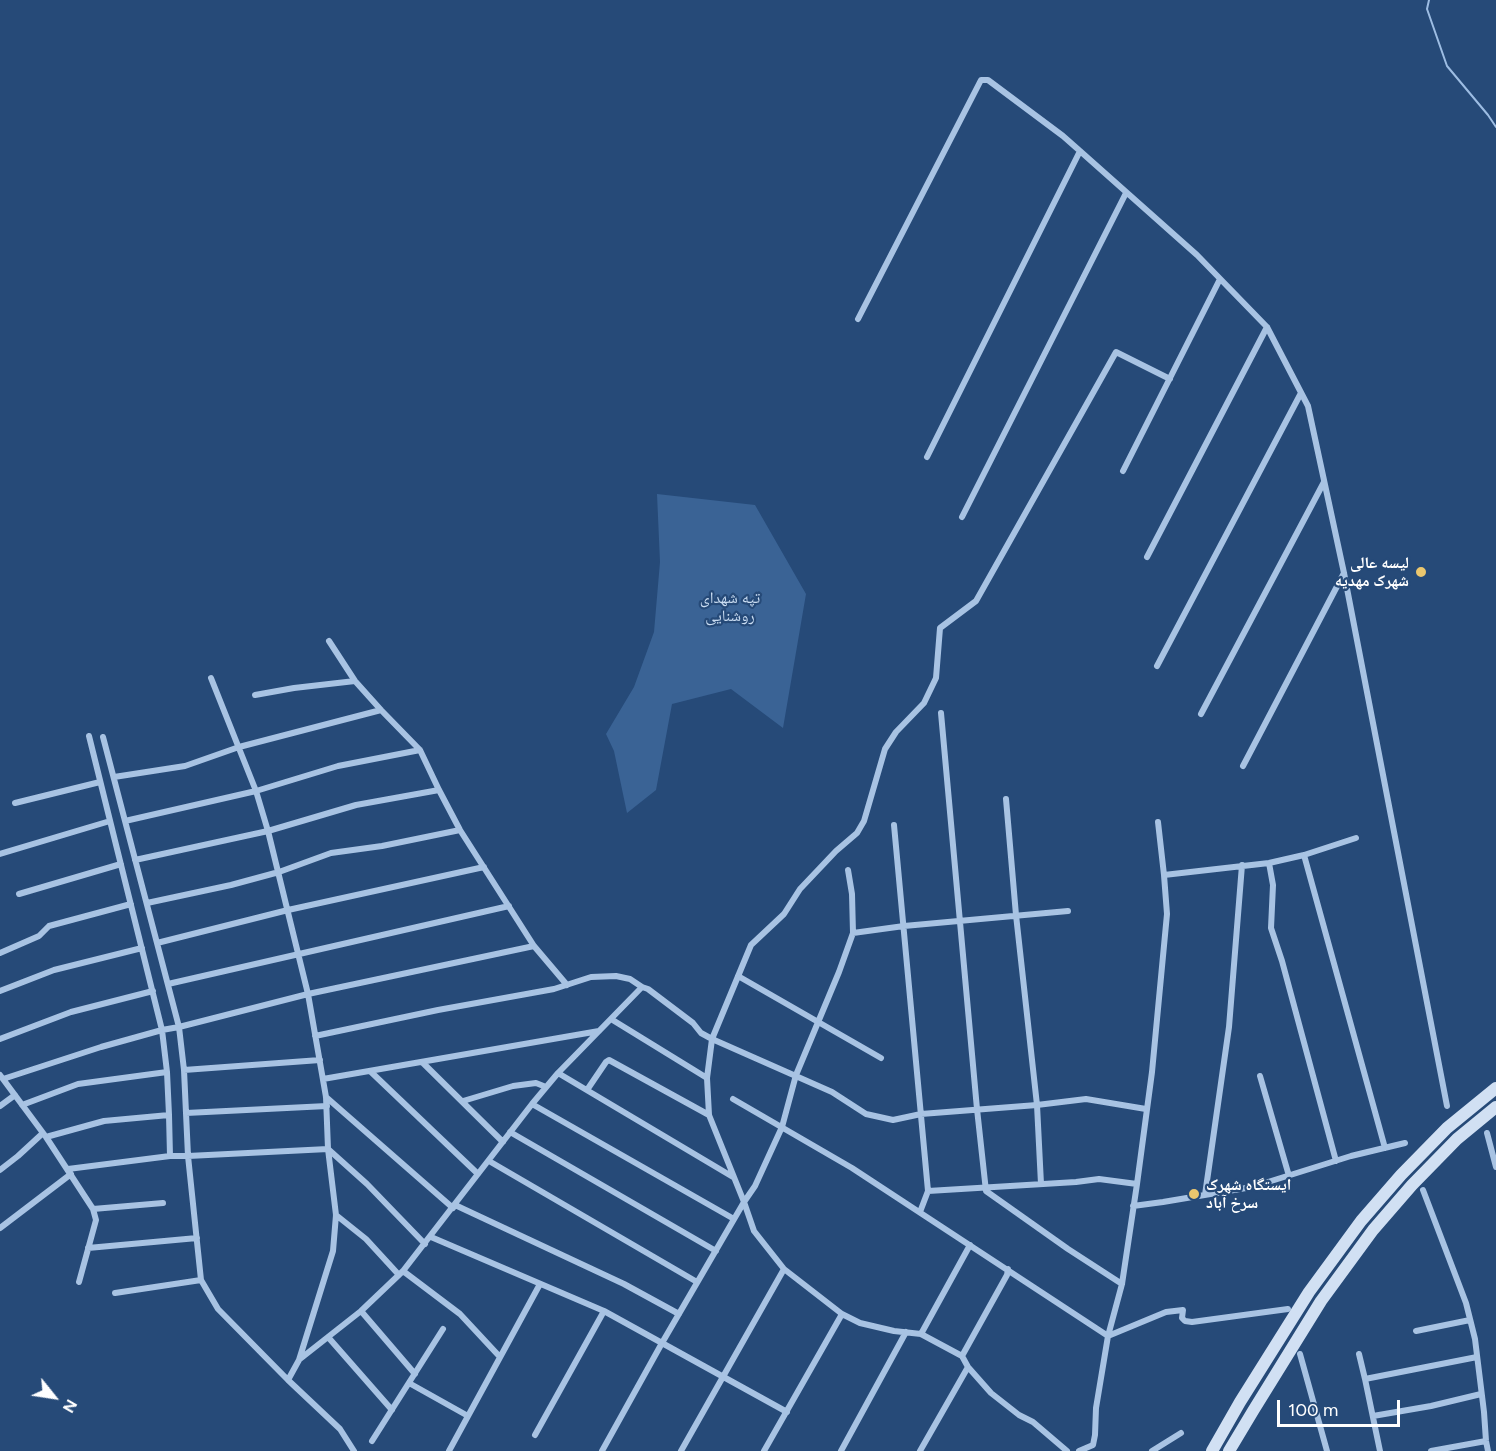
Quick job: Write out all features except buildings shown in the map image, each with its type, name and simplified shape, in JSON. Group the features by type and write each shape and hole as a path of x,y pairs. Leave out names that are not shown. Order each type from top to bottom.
{"main road":[{"path":"1212,1451 1309,1292 1361,1221 1401,1175 1447,1128 1496,1088"},
{"path":"1229,1451 1321,1301 1373,1230 1412,1185 1457,1139 1496,1107"}],"street":[{"path":"858,319 981,80 988,80 1080,151 1197,255 1267,327 1308,406 1344,573 1447,1106"},
{"path":"927,457 1080,151"},
{"path":"963,517 1126,193"},
{"path":"1123,471 1220,279"},
{"path":"1147,557 1267,327"},
{"path":"1067,1451 1033,1422 1019,1415 991,1393 968,1367 962,1356 921,1334 894,1331 860,1323 842,1314 784,1269 754,1232 709,1115 707,1078 712,1040 751,945 784,914 800,889 836,851 857,833 864,821 885,749 896,732 924,703 936,678 940,628 976,601 1116,352 1170,379"},
{"path":"1157,666 1301,393"},
{"path":"1201,714 1324,482"},
{"path":"1243,766 1344,573"},
{"path":"329,641 355,681 420,750 460,830 534,946 567,985"},
{"path":"211,678 256,791 268,831 308,994 327,1106 328,1149 336,1215 333,1251 299,1360 288,1380"},
{"path":"255,695 355,681"},
{"path":"114,777 185,766 239,747 381,710"},
{"path":"941,713 986,1191 1122,1284"},
{"path":"88,736 162,1030 170,1114 170,1156"},
{"path":"103,737 178,1027 184,1070 188,1156 201,1280 218,1309 340,1429 354,1451"},
{"path":"125,821 256,791 338,766 420,750"},
{"path":"15,803 100,782"},
{"path":"135,860 268,831 356,805 439,790"},
{"path":"1006,799 1037,1105 1041,1184"},
{"path":"0,854 110,821"},
{"path":"1079,1451 1093,1445 1095,1435 1096,1408 1108,1336 1122,1284 1152,1072 1167,914 1158,822"},
{"path":"894,825 928,1191 920,1212"},
{"path":"147,903 231,885 331,854 460,830"},
{"path":"1164,875 1269,862 1304,855 1356,838"},
{"path":"1304,855 1385,1148"},
{"path":"1269,862 1273,885 1271,928 1336,1161"},
{"path":"19,894 121,864"},
{"path":"1206,1195 1228,1027 1242,865"},
{"path":"157,943 288,909 484,867"},
{"path":"602,1451 697,1282 755,1186 782,1127 796,1076 853,933 852,894 848,870"},
{"path":"0,953 39,936 50,926 131,904"},
{"path":"168,984 509,906"},
{"path":"853,933 1068,911"},
{"path":"79,1282 96,1220 93,1209 44,1135 1,1077 162,1030 308,994 534,946"},
{"path":"0,991 54,970 142,948"},
{"path":"315,1036 554,989 591,977 616,976 630,979 648,989 712,1040 832,1092 866,1114 893,1120 921,1114 1086,1099 1146,1109"},
{"path":"738,976 881,1058"},
{"path":"299,1360 361,1311 401,1273 546,1087 642,987"},
{"path":"0,1039 71,1012 153,991"},
{"path":"611,1019 707,1078"},
{"path":"323,1079 599,1031"},
{"path":"184,1070 320,1060"},
{"path":"587,1090 609,1060 709,1115"},
{"path":"422,1062 503,1142"},
{"path":"370,1071 478,1174"},
{"path":"22,1105 78,1084 167,1072"},
{"path":"558,1073 734,1178"},
{"path":"1260,1076 1289,1176"},
{"path":"463,1101 513,1086 536,1083 546,1087"},
{"path":"0,1106 15,1095"},
{"path":"326,1097 454,1206 624,1284 679,1314"},
{"path":"733,1099 852,1168 1108,1336"},
{"path":"532,1104 734,1219"},
{"path":"186,1113 327,1106"},
{"path":"0,1170 44,1135 104,1121 170,1114"},
{"path":"510,1132 716,1251"},
{"path":"1487,1133 1496,1167"},
{"path":"1133,1206 1252,1188 1336,1161 1405,1143"},
{"path":"0,1227 69,1172 170,1156 328,1149 367,1184 425,1244"},
{"path":"489,1161 697,1282"},
{"path":"928,1191 1099,1179 1137,1184"},
{"path":"1423,1190 1466,1303 1477,1358 1488,1451"},
{"path":"93,1209 163,1203"},
{"path":"336,1215 366,1239 401,1273 460,1314 500,1356"},
{"path":"431,1237 604,1311 787,1412"},
{"path":"88,1248 197,1238"},
{"path":"921,1334 970,1245"},
{"path":"681,1451 784,1269"},
{"path":"962,1356 1007,1275 1008,1269"},
{"path":"115,1293 201,1280"},
{"path":"449,1451 540,1284"},
{"path":"1108,1336 1166,1312 1183,1310 1182,1318 1185,1322 1192,1322 1288,1309"},
{"path":"361,1311 415,1374"},
{"path":"535,1435 604,1311"},
{"path":"764,1451 842,1314"},
{"path":"1416,1331 1470,1320"},
{"path":"372,1442 443,1329"},
{"path":"841,1451 906,1332"},
{"path":"328,1337 392,1410"},
{"path":"1300,1354 1327,1451"},
{"path":"1359,1354 1380,1451"},
{"path":"1365,1379 1477,1358"},
{"path":"920,1451 968,1367"},
{"path":"409,1383 468,1416"},
{"path":"1373,1416 1481,1394"},
{"path":"1152,1451 1181,1433"},
{"path":"1431,1451 1486,1441"}],"green space":[{"name":"تپه شهدای روشنایی","path":"657,494 755,505 806,594 783,728 731,689 672,704 656,790 627,813 614,751 606,734 634,687 654,632 660,562"}],"waterway":[{"path":"1429,0 1427,9 1447,66 1496,127"}],"place":[{"name":"لیسه عالی شهرک مهدیه","path":"1421,572"},
{"name":"ایستگاه شهرک سرخ آباد","path":"1194,1194"}]}
